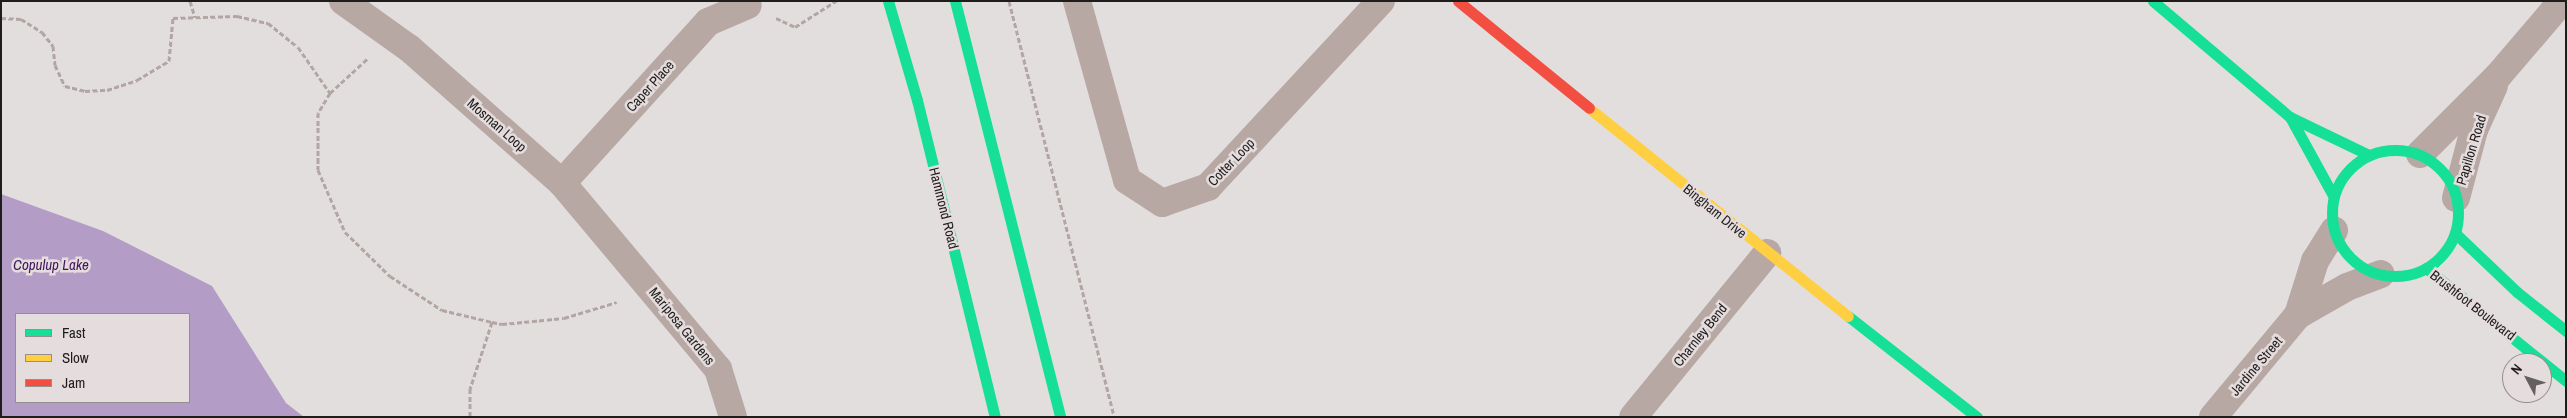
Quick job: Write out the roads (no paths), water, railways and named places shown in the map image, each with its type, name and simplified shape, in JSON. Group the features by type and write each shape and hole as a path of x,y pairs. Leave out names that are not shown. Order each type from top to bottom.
{"street":[{"name":"Mosman Loop","path":"343,1 409,48 562,183 634,267"},
{"name":"Hammond Road","path":"888,1 917,100 995,417"},
{"path":"954,1 1060,417"},
{"name":"Cotter Loop","path":"1077,1 1127,180 1162,203 1208,187 1381,1"},
{"name":"Bingham Drive","path":"1458,1 1767,253 1977,417"},
{"path":"2153,1 2290,118 2369,155"},
{"name":"Papillon Road","path":"2420,154 2498,76 2562,1"},
{"name":"Caper Place","path":"562,183 708,22 748,5"},
{"name":"Papillon Road","path":"2456,198 2474,130 2498,76"},
{"path":"2290,118 2334,197"},
{"path":"2403,150 2420,154 2437,165 2449,180 2456,198 2455,232 2438,258 2426,268 2412,274 2381,274 2351,258 2341,245 2334,230 2334,197 2341,180 2353,166 2369,155 2403,150"},
{"name":"Jardine Street","path":"2298,315 2315,261 2334,230"},
{"path":"2455,232 2517,292 2566,330"},
{"name":"Charnley Bend","path":"1633,417 1767,253"},
{"name":"Mariposa Gardens","path":"634,267 718,369 733,417"},
{"name":"Brushfoot Boulevard","path":"2426,268 2494,320 2566,381"},
{"name":"Jardine Street","path":"2214,417 2298,315 2347,287 2381,274"}],"water":[{"name":"Copulup Lake","path":"1,194 103,231 212,286 286,403 304,417 1,417"}]}
